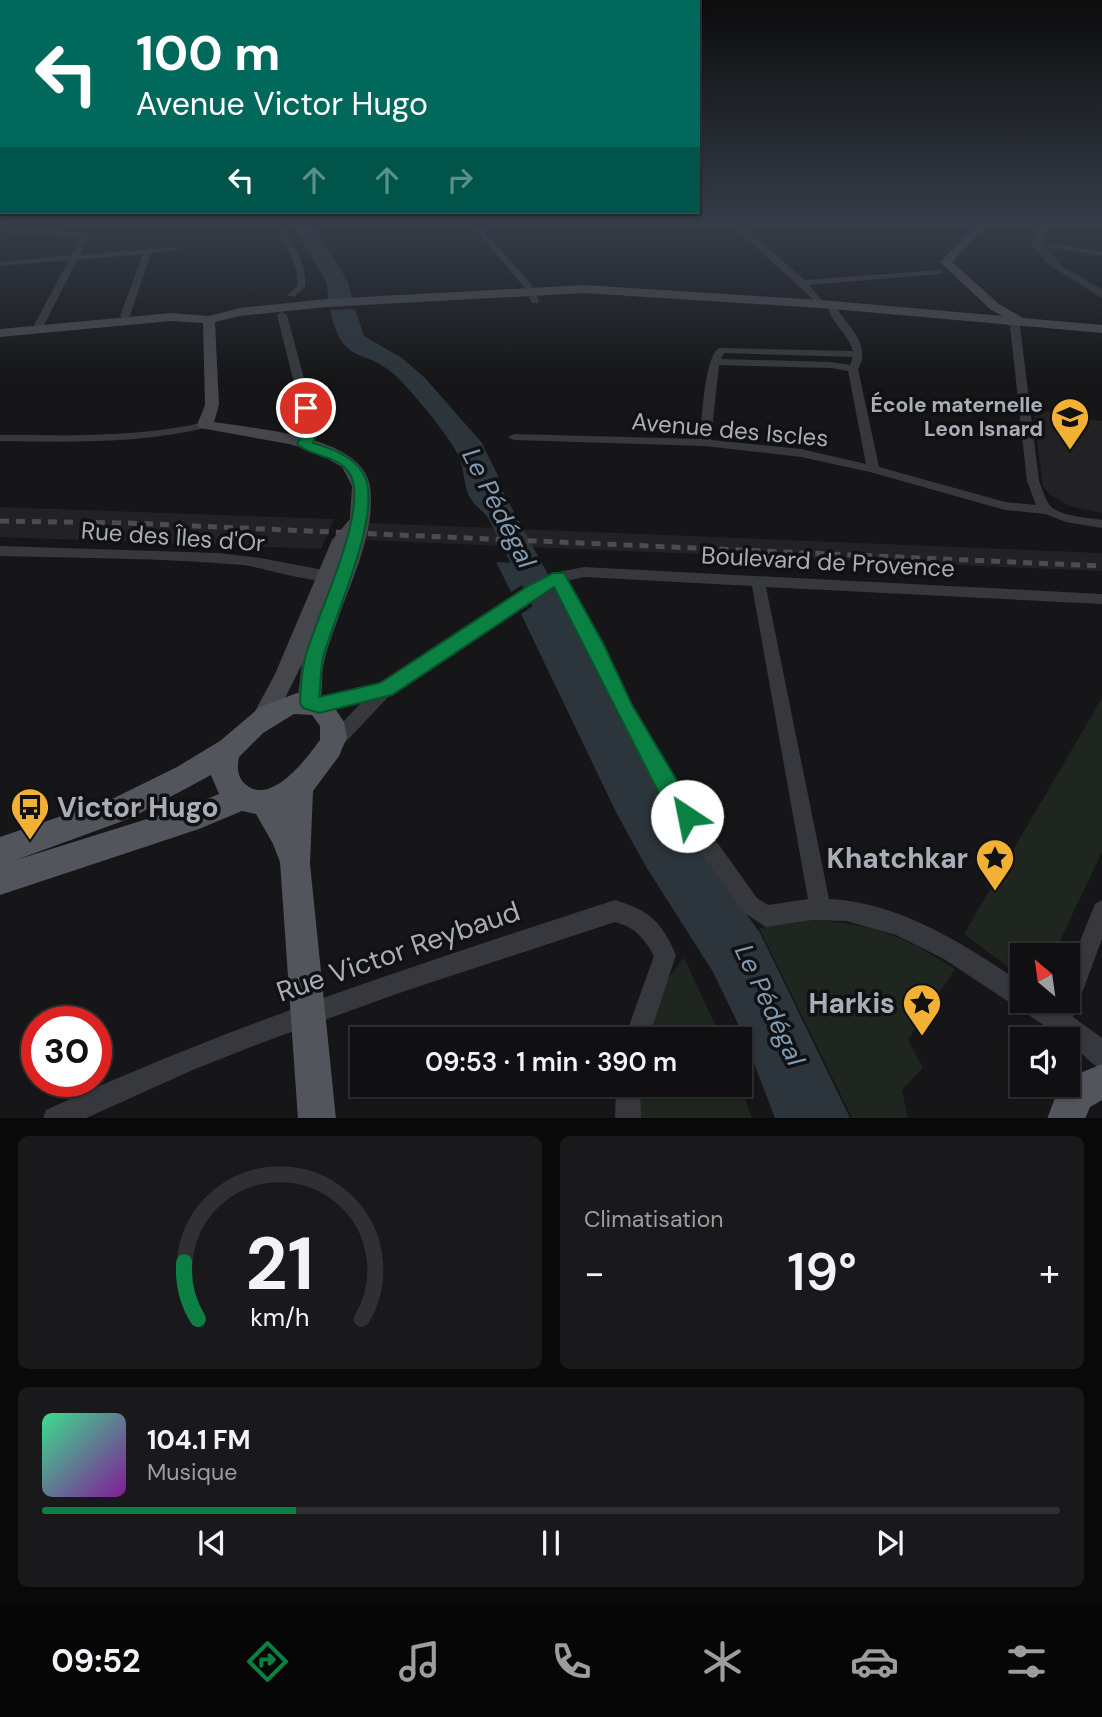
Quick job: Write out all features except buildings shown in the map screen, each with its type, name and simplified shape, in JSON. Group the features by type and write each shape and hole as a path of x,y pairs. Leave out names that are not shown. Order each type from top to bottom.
{"main road":[{"path":"960,275 995,307 1012,317 1033,323"},
{"path":"0,331 141,318 210,315 317,302 358,303 533,296 608,290 826,304 1102,329"},
{"path":"978,316 995,307"},
{"path":"0,331 125,316 210,315"},
{"path":"210,315 212,405 205,425 304,444 332,453 344,460 357,475 362,498 359,518 341,540 314,657 314,704 331,722 334,733 332,745 299,787 295,864 317,1118"},
{"path":"0,851 143,799 187,776 229,749 265,715 334,577"},
{"path":"265,715 288,705 314,704"},
{"path":"229,749 223,764 229,788 252,800 286,838 295,864"},
{"path":"0,880 299,787"}],"street":[{"path":"39,325 65,275"},
{"path":"125,316 139,275"},
{"path":"302,275 301,287 286,305 312,431 304,444"},
{"path":"308,275 317,302"},
{"path":"516,275 533,296"},
{"path":"794,275 826,304 857,345 858,364 853,369"},
{"path":"803,283 900,275"},
{"path":"1013,323 1033,481 1041,503 1047,510"},
{"path":"705,443 713,370 717,353 722,350 858,355"},
{"path":"716,362 831,365 853,369"},
{"path":"853,369 873,469"},
{"path":"0,438 107,440 171,434 205,425"},
{"name":"Avenue des Iscles","path":"514,437 705,443 801,453 873,469 1005,506 1047,510 1102,524"},
{"name":"Rue des Îles d'Or","path":"0,551 227,559 334,577"},
{"name":"Boulevard de Provence","path":"556,578 584,572 1102,599"},
{"path":"332,745 385,689 556,578 594,643 624,708 671,794 750,905 766,916 820,908 890,921 921,934 1010,990"},
{"path":"758,582 820,908"},
{"path":"314,704 385,689"},
{"name":"Rue Victor Reybaud","path":"55,1118 100,1096 242,1037 615,911 634,915 653,930 665,955 640,1027"},
{"path":"1102,911 1063,1016 1091,1043 1102,1058"},
{"path":"628,1097 628,1118"}],"shaded area":[{"name":"École maternelle Leon Isnard","path":"1033,409 1102,421 1102,513 1069,506 1043,487"},
{"path":"0,507 334,519 321,549 0,537"},
{"path":"369,523 495,528 504,546 366,540"},
{"path":"519,529 1102,553 1102,571 528,547"},
{"path":"1102,698 1102,852 1059,943 1010,943 1010,968 964,934"},
{"path":"811,920 887,933 955,969 908,1040 923,1068 902,1090 908,1118 852,1118 759,928"},
{"path":"684,958 716,1027 647,1027 667,979"},
{"path":"638,1097 744,1097 752,1118 641,1118"}],"water":[{"path":"322,275 344,275 352,298 328,299 327,283"},
{"path":"1065,275 1078,275 1102,289 1102,298"},
{"path":"355,309 364,336 402,358 425,378 482,443 498,476 503,506 519,529 495,528 469,496 456,450 423,405 386,368 357,354 341,341 330,310"},
{"path":"504,546 528,547 543,572 511,592 496,562 513,563"},
{"path":"555,591 665,799 760,933 850,1118 775,1118 752,1058 752,1027 740,1027 713,972 645,865 616,812 521,614"}],"waterway":[{"name":"Le Pédégal","path":"489,492 564,635"}],"railway":[{"path":"0,521 128,523 1102,566"}],"place":[{"name":"École maternelle Leon Isnard","path":"1070,451"},
{"name":"Victor Hugo","path":"30,841"},
{"name":"Khatchkar","path":"995,892"},
{"name":"Harkis","path":"922,1037"}],"route":[{"path":"306,408 312,431 304,444 344,460 357,475 362,498 354,540 314,657 309,703 319,705 385,689 534,590 558,577 594,643 624,708 671,794 687,816"}]}
